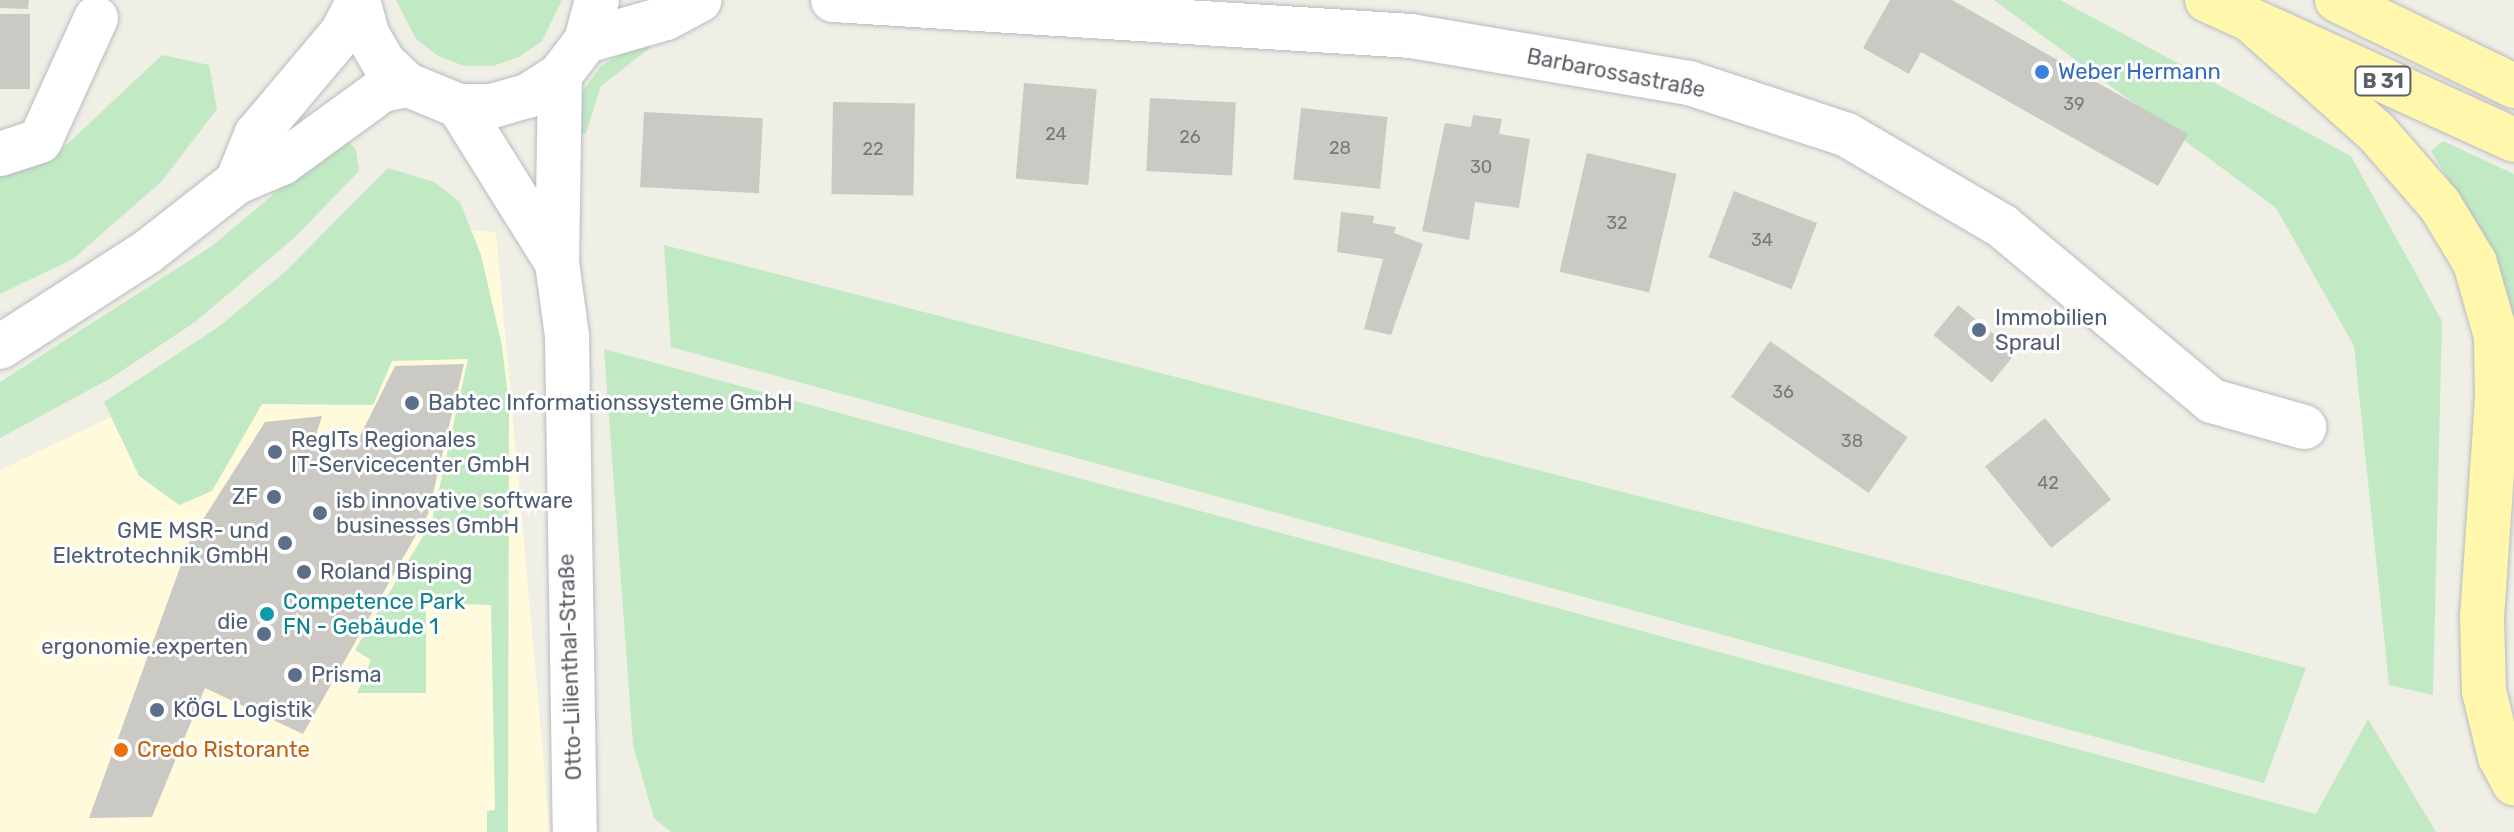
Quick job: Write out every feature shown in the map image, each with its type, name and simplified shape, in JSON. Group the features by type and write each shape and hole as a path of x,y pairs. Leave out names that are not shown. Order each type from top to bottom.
{"main road":[{"name":"B 31","path":"2207,0 2514,140"},
{"name":"B 31","path":"2337,0 2514,86"},
{"path":"2253,22 2377,133 2440,205 2475,263 2496,336 2482,616 2484,691 2500,757 2514,783"},
{"path":"2487,562 2514,525"}],"street":[{"path":"358,1 373,43 408,85 459,106 492,106 528,96 560,75 591,20 666,18 700,0"},
{"name":"Barbarossastraße","path":"833,0 1411,36 1689,83 1847,135 2002,226 2212,401 2304,427"},
{"path":"237,182 256,135 342,33 358,1"},
{"path":"0,154 40,141 96,18"},
{"name":"Otto-Lilienthal-Straße","path":"560,75 557,263 567,336 575,832"},
{"path":"0,347 146,253 237,182 282,163 382,90 408,85"},
{"name":"Otto-Lilienthal-Straße","path":"459,106 557,263"}],"shaded area":[{"path":"378,225 496,232 550,832 0,832 0,470 244,353"}],"green space":[{"path":"396,0 562,0 542,41 519,57 493,66 464,66 438,56 416,39"},
{"path":"1994,0 2060,0 2351,156 2442,321 2433,695 2389,685 2354,346 2276,208"},
{"path":"651,37 650,48 601,86 586,133 573,138 583,91 601,66"},
{"path":"162,55 209,65 217,109 162,181 73,259 0,294 0,174 59,152"},
{"path":"344,135 356,150 359,171 294,238 195,322 111,378 0,438 0,382 212,246"},
{"path":"2443,141 2514,174 2514,354 2481,234 2431,151"},
{"path":"388,168 434,182 460,202 481,255 502,346 509,405 508,832 487,832 487,811 495,810 491,605 426,603 426,693 357,693 371,660 355,650 432,521 468,359 392,361 373,405 262,404 212,491 179,505 139,476 104,402 217,328 285,272"},
{"path":"664,245 2306,668 2264,783 671,347"},
{"path":"604,349 2316,814 2368,719 2436,832 671,832 654,818 633,745"}],"building":[{"path":"0,0 29,0 28,9 0,8"},
{"path":"1890,0 1952,0 2188,134 2158,186 1921,52 1909,74 1863,48"},
{"path":"0,14 30,14 30,89 0,89"},
{"path":"1024,83 1097,89 1088,185 1016,179"},
{"path":"1150,98 1236,103 1232,175 1146,171"},
{"path":"833,102 915,103 913,195 831,194"},
{"path":"1301,108 1388,117 1380,189 1293,180"},
{"path":"644,112 763,118 759,193 640,187"},
{"path":"1473,115 1502,119 1499,134 1530,139 1519,208 1475,202 1469,240 1422,231 1445,123 1471,127"},
{"path":"1587,153 1677,174 1649,293 1560,272"},
{"path":"1734,191 1817,223 1792,289 1709,257"},
{"path":"1341,212 1374,216 1373,223 1396,227 1394,233 1423,244 1391,335 1364,329 1383,259 1337,252"},
{"path":"1958,305 2016,352 1992,383 1933,335"},
{"path":"1770,341 1908,437 1869,493 1731,397"},
{"name":"Competence Park FN - Gebäude 1","path":"464,364 428,514 303,734 205,688 152,817 89,818 190,540 265,422 322,416 311,451 354,448 395,366"},
{"path":"2045,418 2111,500 2051,548 1985,466"}],"place":[{"name":"Weber Hermann","path":"2042,72"},
{"name":"Immobilien Spraul","path":"1979,330"},
{"name":"Babtec Informationssysteme GmbH","path":"412,403"},
{"name":"RegITs Regionales IT-Servicecenter GmbH","path":"275,452"},
{"name":"ZF","path":"274,497"},
{"name":"isb innovative software businesses GmbH","path":"320,513"},
{"name":"GME MSR- und Elektrotechnik GmbH","path":"285,543"},
{"name":"Roland Bisping","path":"304,572"},
{"name":"Competence Park FN - Gebäude 1","path":"267,614"},
{"name":"die ergonomie.experten","path":"264,634"},
{"name":"Prisma","path":"295,675"},
{"name":"KÖGL Logistik","path":"157,710"},
{"name":"Credo Ristorante","path":"121,750"}]}
